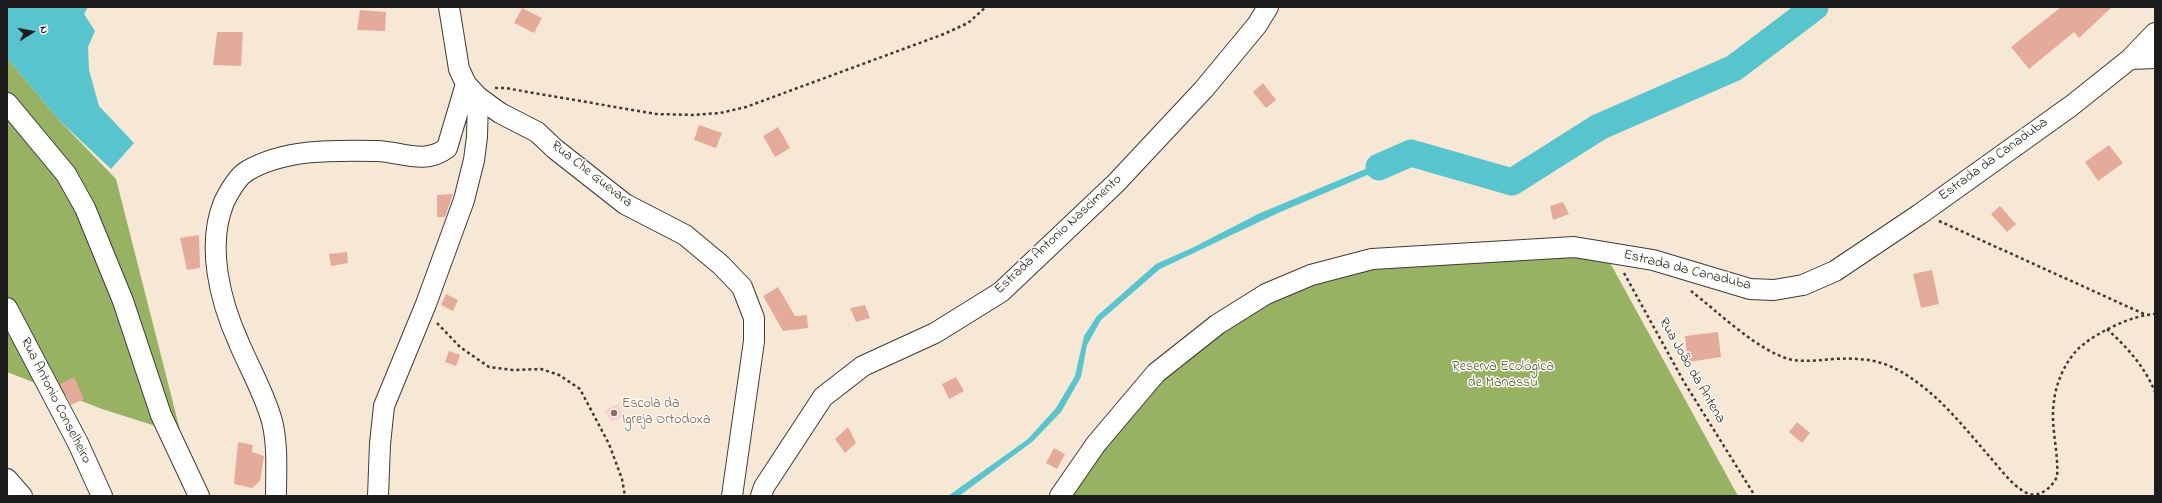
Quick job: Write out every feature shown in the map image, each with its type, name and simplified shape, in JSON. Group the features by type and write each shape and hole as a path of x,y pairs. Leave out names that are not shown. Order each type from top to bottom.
{"street":[{"path":"378,496 380,444 384,406 432,300 464,200 474,160 477,137 472,91 456,58 449,7"},
{"name":"Estrada Antonio Nascimento","path":"761,496 764,487 823,397 862,366 935,333 1001,292 1116,183 1204,89 1257,25 1268,7"},
{"name":"Estrada da Canaduba","path":"1060,496 1096,444 1156,373 1218,324 1266,294 1311,275 1372,258 1574,247 1653,260 1750,289 1774,290 1803,285 1835,271 1920,214 2071,106 2130,58 2155,33"},
{"path":"2130,58 2155,58"},
{"path":"276,496 276,446 272,422 260,387 238,342 221,290 215,249 218,216 228,192 245,172 264,162 300,154 378,151 433,157 447,148 472,91"},
{"name":"Rua Che Guevara","path":"472,91 500,113 537,132 555,149 625,204 685,235 722,265 742,287 754,318 754,341 732,496"},
{"path":"7,103 66,174 85,208 123,301 161,415 199,496"},
{"name":"Rua Antonio Conselheiro","path":"7,308 78,444 102,496"},
{"path":"7,479 22,496"}],"path":[{"path":"472,91 505,88 656,114 693,115 720,113 746,107 944,34 968,23 986,7"},
{"path":"1920,214 1973,236 2144,315"},
{"name":"Rua João da Antena","path":"1613,253 1684,382 1755,496"},
{"path":"1690,289 1749,337 1771,351 1793,360 1874,360 1898,368 1924,387 1960,422 2003,472 2023,491 2032,494 2042,494 2052,486 2057,477 2054,401 2063,370 2078,349 2107,329 2144,315 2155,314"},
{"path":"432,300 428,314 460,347 489,367 513,370 541,369 559,375 580,389 608,444 622,479 625,496"},
{"path":"2107,329 2127,347 2150,379 2155,392"}],"shaded area":[{"name":"Escola da Igreja Ortodoxa","path":"618,404 623,416 611,422 605,410"}],"green space":[{"path":"7,58 60,121 116,179 181,434 102,409 7,372"},
{"name":"Reserva Ecológica de Manassu","path":"1573,255 1608,259 1738,496 1063,496 1161,373 1269,297 1372,263"}],"water":[{"path":"7,7 88,7 84,14 95,31 88,47 89,70 99,106 134,143 111,169 60,121 7,58"},
{"path":"1413,149 1412,156 1278,213 1160,269 1101,320 1087,345 1081,377 1061,412 1032,442 959,496 948,496 1028,439 1056,408 1075,376 1084,336 1097,316 1156,264 1192,248 1258,214"}],"building":[{"path":"2061,7 2112,7 2079,38 2074,32 2029,69 2011,47"},
{"path":"522,8 542,18 534,33 514,23"},
{"path":"360,10 386,12 385,31 357,30"},
{"path":"217,32 243,32 241,66 213,65"},
{"path":"1263,83 1276,100 1266,108 1253,92"},
{"path":"699,125 722,133 716,148 694,140"},
{"path":"778,127 790,148 775,157 763,136"},
{"path":"2109,145 2123,163 2098,181 2085,162"},
{"path":"453,194 445,217 437,217 437,195"},
{"path":"1563,202 1569,214 1553,220 1550,206"},
{"path":"2000,206 2016,224 2007,232 1991,214"},
{"path":"199,235 200,268 187,270 180,238"},
{"path":"347,252 348,263 331,266 329,254"},
{"path":"1932,270 1939,304 1921,308 1913,274"},
{"path":"778,287 795,316 807,315 808,328 783,331 763,296"},
{"path":"446,294 458,300 453,311 441,305"},
{"path":"865,305 870,318 856,322 850,308"},
{"path":"1718,332 1721,357 1688,362 1685,336"},
{"path":"449,351 460,355 456,366 445,362"},
{"path":"74,377 84,399 71,405 60,384"},
{"path":"956,377 964,391 949,399 942,384"},
{"path":"1797,422 1810,433 1802,443 1789,432"},
{"path":"848,427 856,443 845,453 835,439"},
{"path":"238,442 253,445 252,452 264,456 260,481 252,488 234,484"},
{"path":"1054,448 1065,454 1057,469 1046,463"}],"waterway":[{"path":"1379,167 1411,153 1512,182 1599,127 1734,68 1815,7"}],"place":[{"name":"Escola da Igreja Ortodoxa","path":"614,413"}]}
